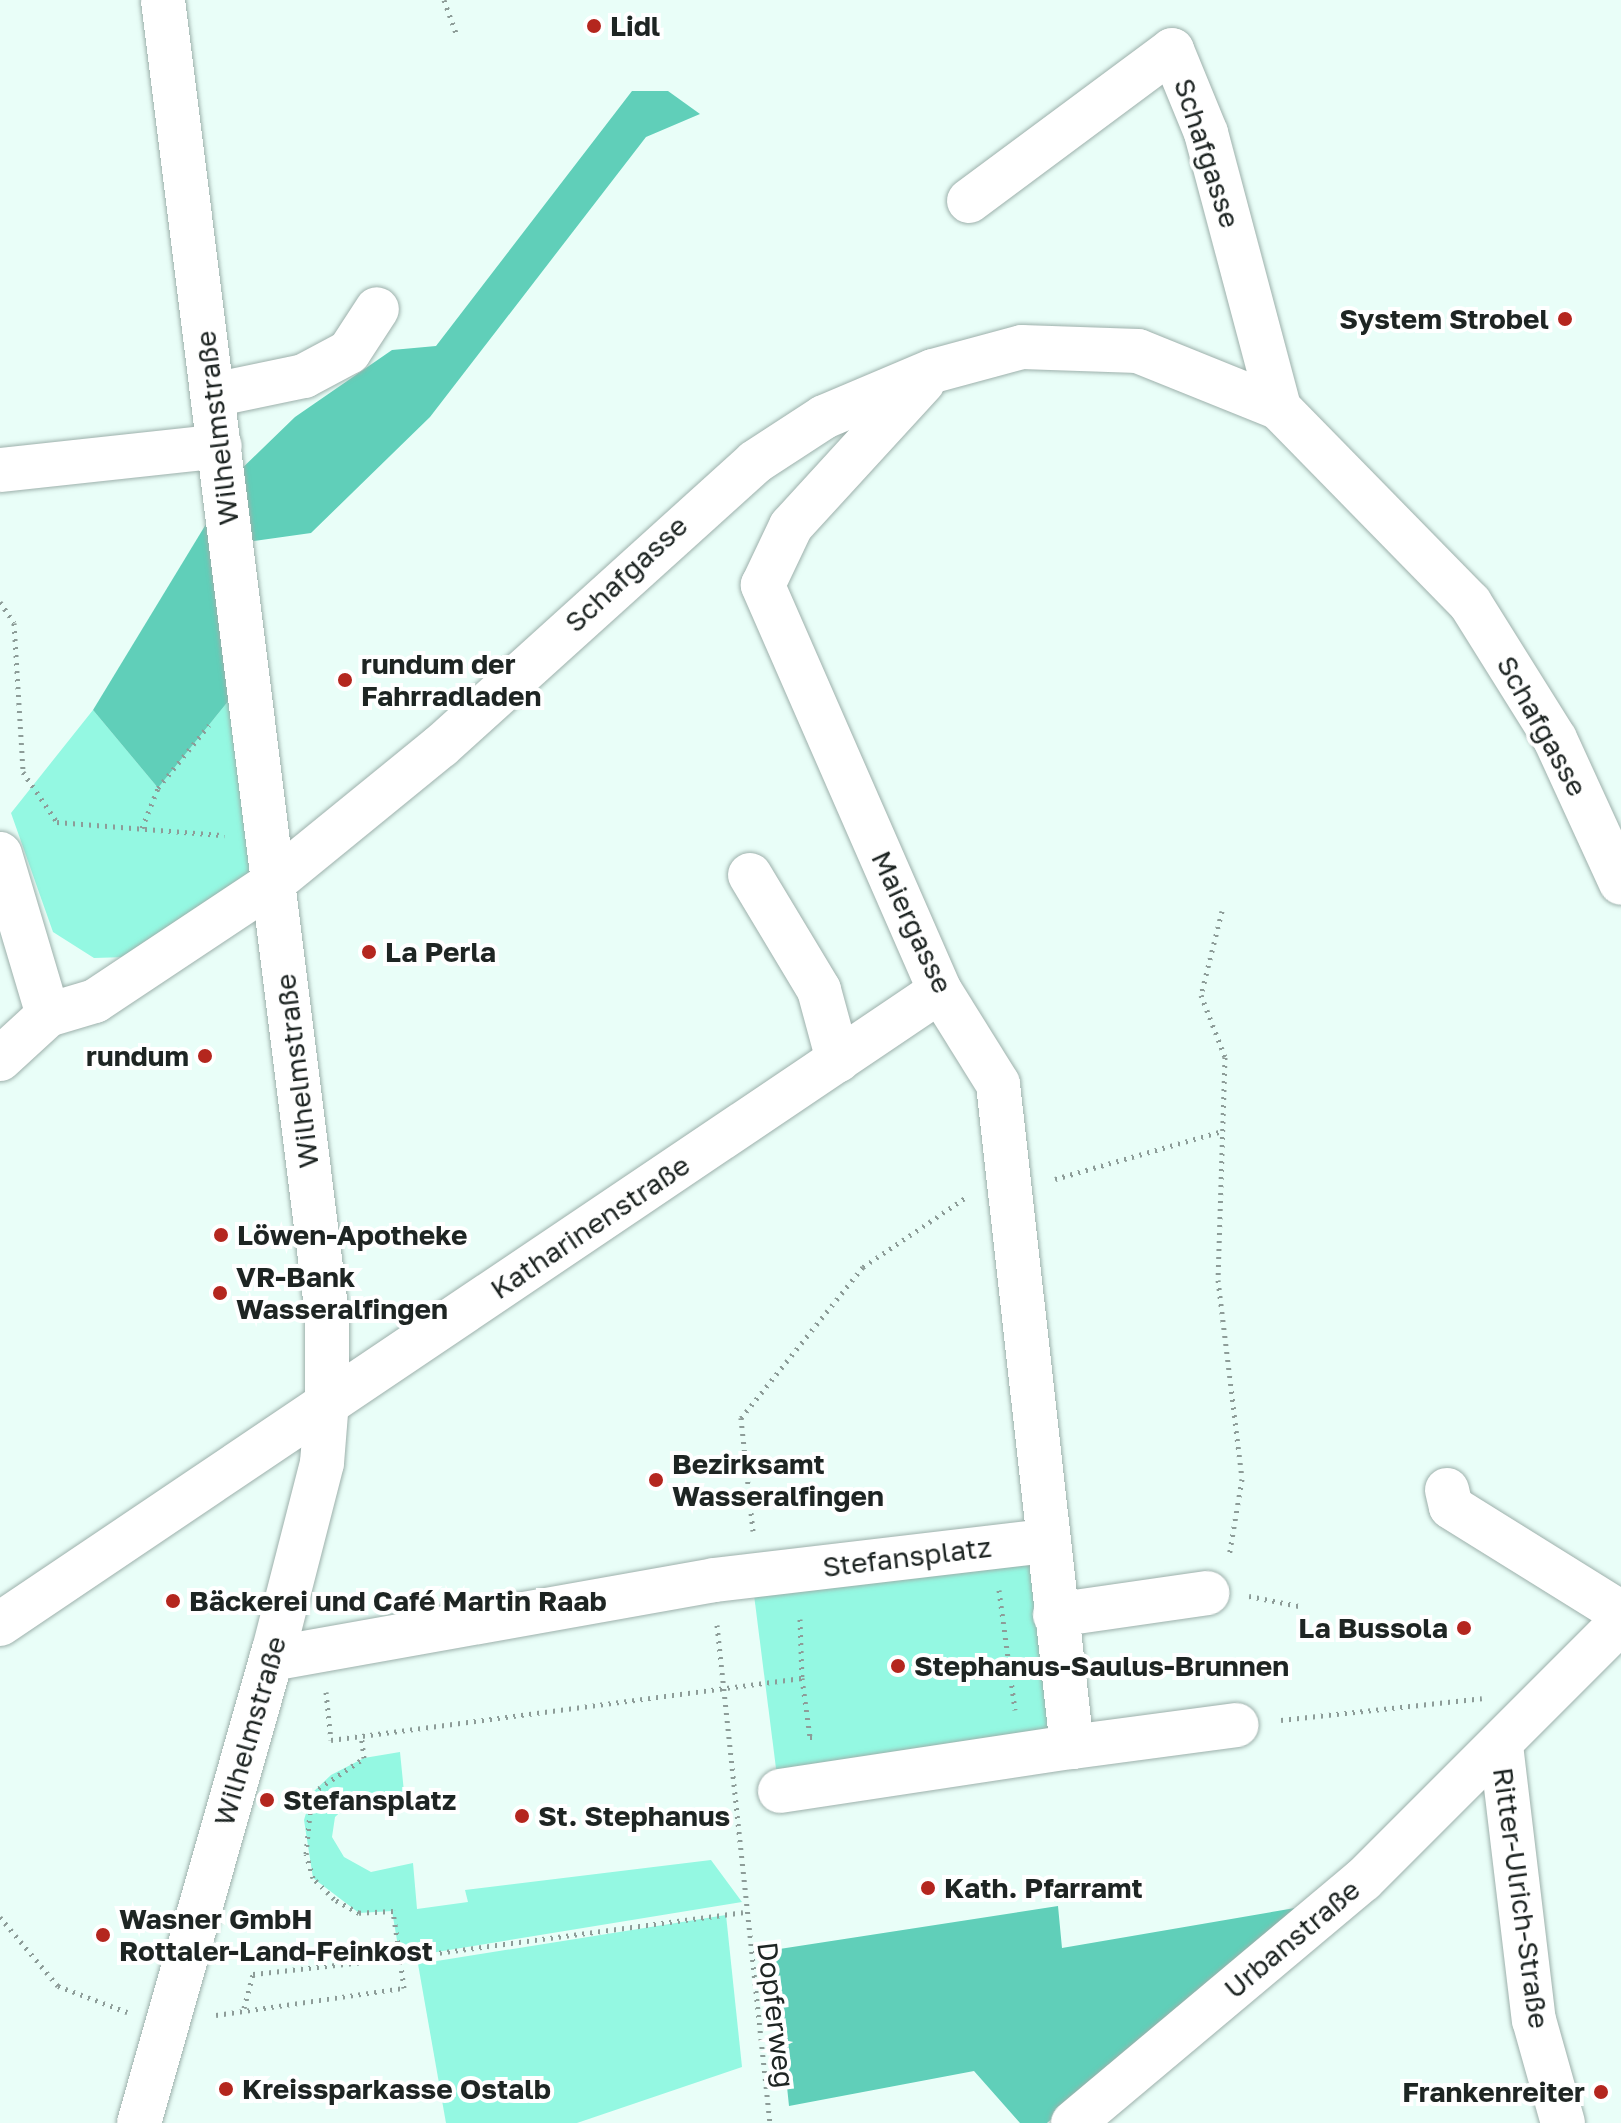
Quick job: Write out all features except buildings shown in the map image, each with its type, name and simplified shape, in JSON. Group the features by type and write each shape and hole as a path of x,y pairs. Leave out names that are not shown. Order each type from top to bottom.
{"street":[{"name":"Wilhelmstraße","path":"139,2123 271,1659 322,1463 327,1401 327,1315 163,0"},
{"name":"Schafgasse","path":"969,201 1172,50 1206,133 1279,408"},
{"path":"213,395 304,376 349,352 377,309"},
{"name":"Schafgasse","path":"48,1015 95,1001 274,882 441,746 755,462 824,417 933,371 1022,347 1138,351 1279,408 1470,603 1555,739 1621,883"},
{"name":"Maiergasse","path":"933,371 791,526 763,585 940,991 998,1084 993,1192 1046,1541"},
{"path":"0,470 220,446"},
{"path":"0,854 48,1015 0,1059"},
{"path":"750,875 819,990 838,1060"},
{"name":"Katharinenstraße","path":"0,1624 940,991"},
{"path":"1447,1490 1451,1507 1621,1613"},
{"path":"1046,1541 1072,1747"},
{"name":"Stefansplatz","path":"271,1659 714,1580 1046,1541"},
{"path":"1055,1615 1217,1578"},
{"name":"Ritter-Ulrich-Straße","path":"1563,2123 1534,2020 1501,1745 1621,1622"},
{"path":"780,1791 1237,1725"},
{"name":"Urbanstraße","path":"1073,2123 1363,1880 1501,1745"}],"path":[{"path":"444,0 457,36"},
{"path":"0,602 14,623 19,754 38,796 57,822 268,839"},
{"path":"142,828 158,788 247,678"},
{"path":"1217,1578 1242,1479 1218,1280 1219,1132 1225,1057 1201,995 1222,911"},
{"path":"755,1544 741,1418 863,1267 993,1192 1219,1132"},
{"name":"Dopferweg","path":"714,1580 743,1912 770,2123"},
{"path":"984,1594 999,1592 1017,1709 1001,1711"},
{"path":"810,1617 795,1619 810,1737 824,1735"},
{"path":"331,1740 722,1685 802,1678"},
{"path":"1237,1725 1444,1701"},
{"path":"0,1917 58,1986 167,2027 244,2008 404,1988 393,1911 359,1913 334,1899 313,1878 306,1854 312,1793 364,1758 361,1735"},
{"path":"244,2008 253,1974 400,1958 743,1912"}],"green space":[{"path":"632,91 668,91 700,114 646,137 430,417 311,533 240,543 234,476 295,417 392,350 436,346"},
{"path":"217,506 234,694 158,788 93,710"},
{"path":"234,694 263,875 127,957 94,958 53,932 11,813 93,710 158,788"},
{"path":"1040,1551 1064,1742 778,1784 753,1587"},
{"path":"400,1752 404,1792 361,1793 335,1817 332,1837 344,1857 371,1872 413,1863 417,1909 468,1902 465,1890 711,1860 742,1902 400,1958 392,1911 359,1913 313,1878 304,1820 312,1793 331,1775 364,1758"},
{"path":"1058,1906 1062,1948 1295,1908 1047,2123 1020,2123 974,2071 789,2106 773,1950"},
{"path":"726,1915 742,2067 577,2123 446,2123 418,1964"}],"place":[{"name":"Lidl","path":"594,26"},
{"name":"System Strobel","path":"1565,319"},
{"name":"rundum der Fahrradladen","path":"345,680"},
{"name":"La Perla","path":"369,952"},
{"name":"rundum","path":"205,1056"},
{"name":"Löwen-Apotheke","path":"221,1235"},
{"name":"VR-Bank Wasseralfingen","path":"220,1293"},
{"name":"Bezirksamt Wasseralfingen","path":"656,1480"},
{"name":"Bäckerei und Café Martin Raab","path":"173,1601"},
{"name":"La Bussola","path":"1464,1628"},
{"name":"Stephanus-Saulus-Brunnen","path":"898,1666"},
{"name":"Stefansplatz","path":"267,1800"},
{"name":"St. Stephanus","path":"522,1816"},
{"name":"Kath. Pfarramt","path":"928,1888"},
{"name":"Wasner GmbH Rottaler-Land-Feinkost","path":"103,1935"},
{"name":"Kreissparkasse Ostalb","path":"226,2089"},
{"name":"Frankenreiter","path":"1601,2092"}]}
